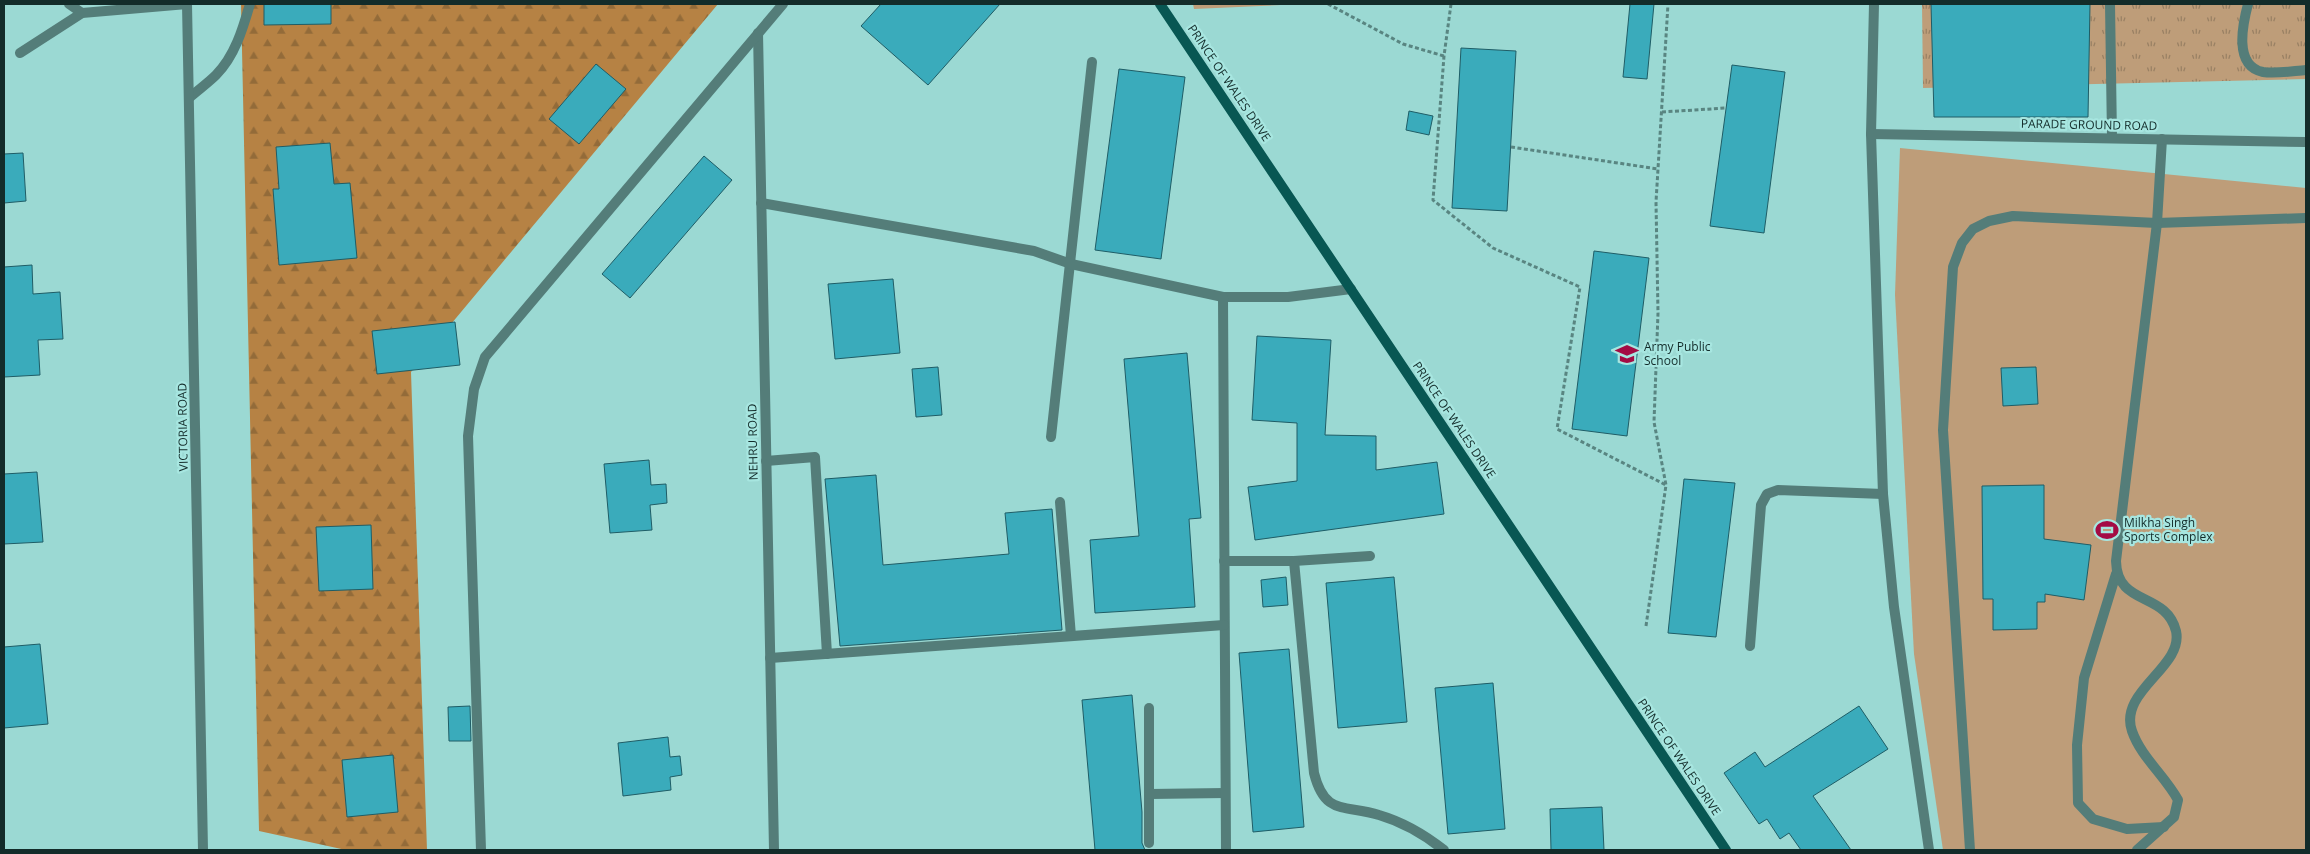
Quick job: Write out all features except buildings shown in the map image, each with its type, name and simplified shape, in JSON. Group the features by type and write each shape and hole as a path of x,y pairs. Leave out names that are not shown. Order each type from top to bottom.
{"main road":[{"name":"PRINCE OF WALES DRIVE","path":"1160,4 1726,850"}],"street":[{"path":"69,4 82,13"},
{"path":"20,53 82,13 187,4"},
{"name":"VICTORIA ROAD","path":"187,4 203,850"},
{"path":"189,98 217,74 231,55 245,24 250,4"},
{"path":"481,850 468,436 474,389 486,357 783,4"},
{"path":"1874,4 1870,134 1883,494 1894,607 1929,850"},
{"path":"2110,4 2112,138"},
{"path":"2248,4 2243,22 2242,49 2254,68 2263,72 2306,70"},
{"name":"NEHRU ROAD","path":"758,33 774,850"},
{"path":"1051,437 1092,62"},
{"name":"PARADE GROUND ROAD","path":"1870,134 2306,142"},
{"path":"2162,139 2157,223 2117,552 2116,574 2084,678 2077,745 2078,803 2093,819 2128,829 2164,827"},
{"path":"761,203 1034,251 1071,264 1223,297 1288,297 1351,289"},
{"path":"1970,850 1943,430 1953,267 1962,243 1973,229 1989,221 2013,216 2157,223 2306,218"},
{"path":"1223,297 1226,850"},
{"path":"766,461 815,457 827,654"},
{"path":"1750,646 1761,504 1767,494 1778,490 1883,494"},
{"path":"1060,502 1071,636"},
{"path":"1224,561 1294,561 1370,556"},
{"path":"1294,561 1313,764 1318,788 1327,802 1341,809 1378,814 1405,825 1444,850"},
{"path":"2116,574 2127,591 2158,606 2172,618 2176,634 2172,652 2132,705 2129,718 2132,732 2148,759 2169,783 2178,800 2174,817 2137,850"},
{"path":"770,658 1224,625"},
{"path":"1148,708 1149,843"},
{"path":"1150,794 1225,793"}],"path":[{"path":"1328,4 1403,44 1444,56"},
{"path":"1451,4 1444,56 1433,200 1493,248 1580,287 1557,429 1666,485"},
{"path":"1646,626 1666,485 1654,422 1658,313 1656,202 1668,4"},
{"path":"1662,112 1726,108"},
{"path":"1511,147 1658,169"}],"green space":[{"path":"241,4 718,4 411,372 427,850 346,850 259,831"},
{"path":"1193,4 1302,4 1194,9"},
{"path":"1922,4 2306,4 2306,79 1923,88"},
{"name":"Milkha Singh Sports Complex","path":"1900,148 2306,188 2306,850 1943,850 1914,654 1895,295"}],"place":[{"name":"Army Public School","path":"1627,354"},
{"name":"Milkha Singh Sports Complex","path":"2107,530"}]}
